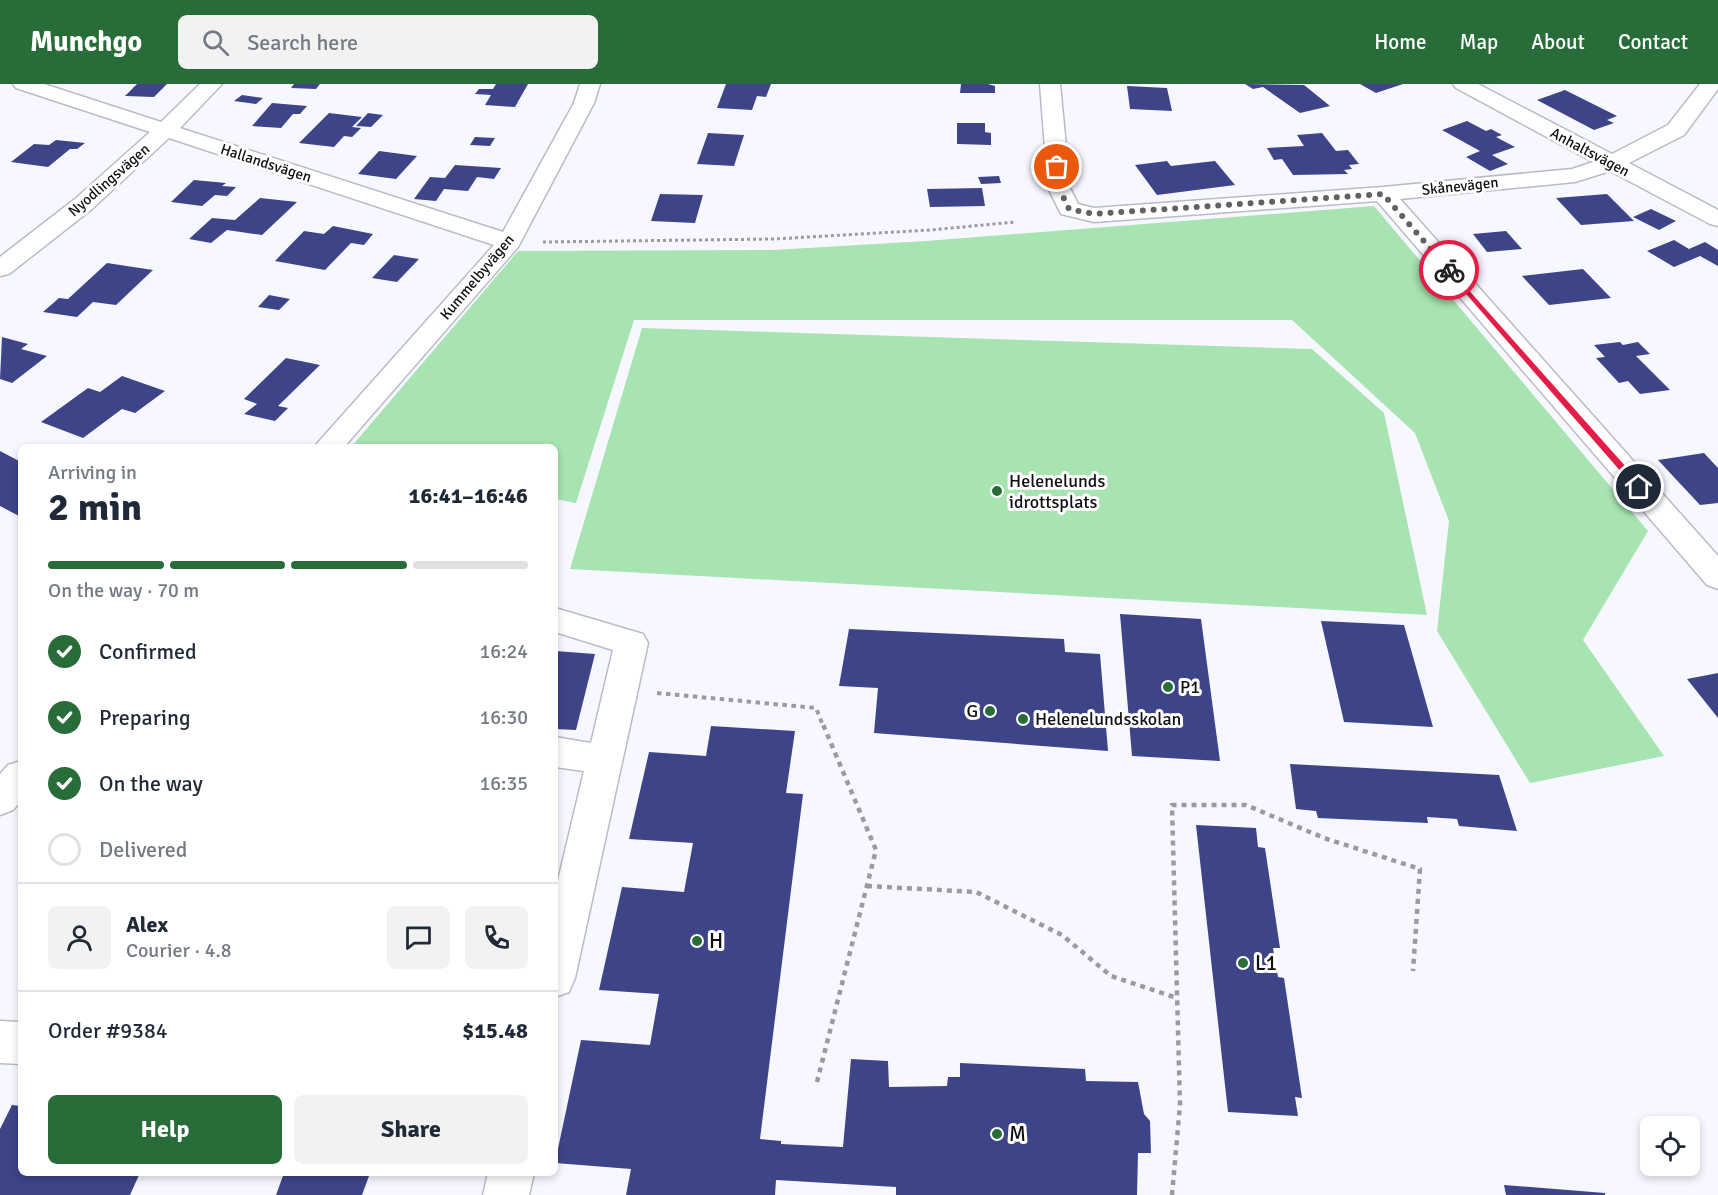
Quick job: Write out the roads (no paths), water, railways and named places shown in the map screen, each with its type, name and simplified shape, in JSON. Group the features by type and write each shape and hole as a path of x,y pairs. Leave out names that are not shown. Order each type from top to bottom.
{"street":[{"name":"Hallandsvägen","path":"23,84 510,242"},
{"name":"Nyodlingsvägen","path":"0,269 34,244 166,130 212,84"},
{"name":"Kummelbyvägen","path":"331,444 510,242 584,103 590,84"},
{"name":"Skånevägen","path":"1050,84 1059,188 1069,209 1094,214 1383,194 1575,175 1611,163 1676,130 1711,84"},
{"name":"Anhaltsvägen","path":"1463,84 1718,219"},
{"path":"1383,194 1718,577"},
{"path":"558,621 631,643 558,965"},
{"path":"558,752 604,760"},
{"path":"0,798 18,779"},
{"path":"0,1042 18,1043"},
{"path":"506,1195 510,1176"}],"place":[{"name":"Helenelunds idrottsplats","path":"997,491"},
{"name":"P1","path":"1168,687"},
{"name":"G","path":"990,711"},
{"name":"Helenelundsskolan","path":"1023,719"},
{"name":"H","path":"697,941"},
{"name":"L1","path":"1243,963"},
{"name":"M","path":"997,1134"}]}
